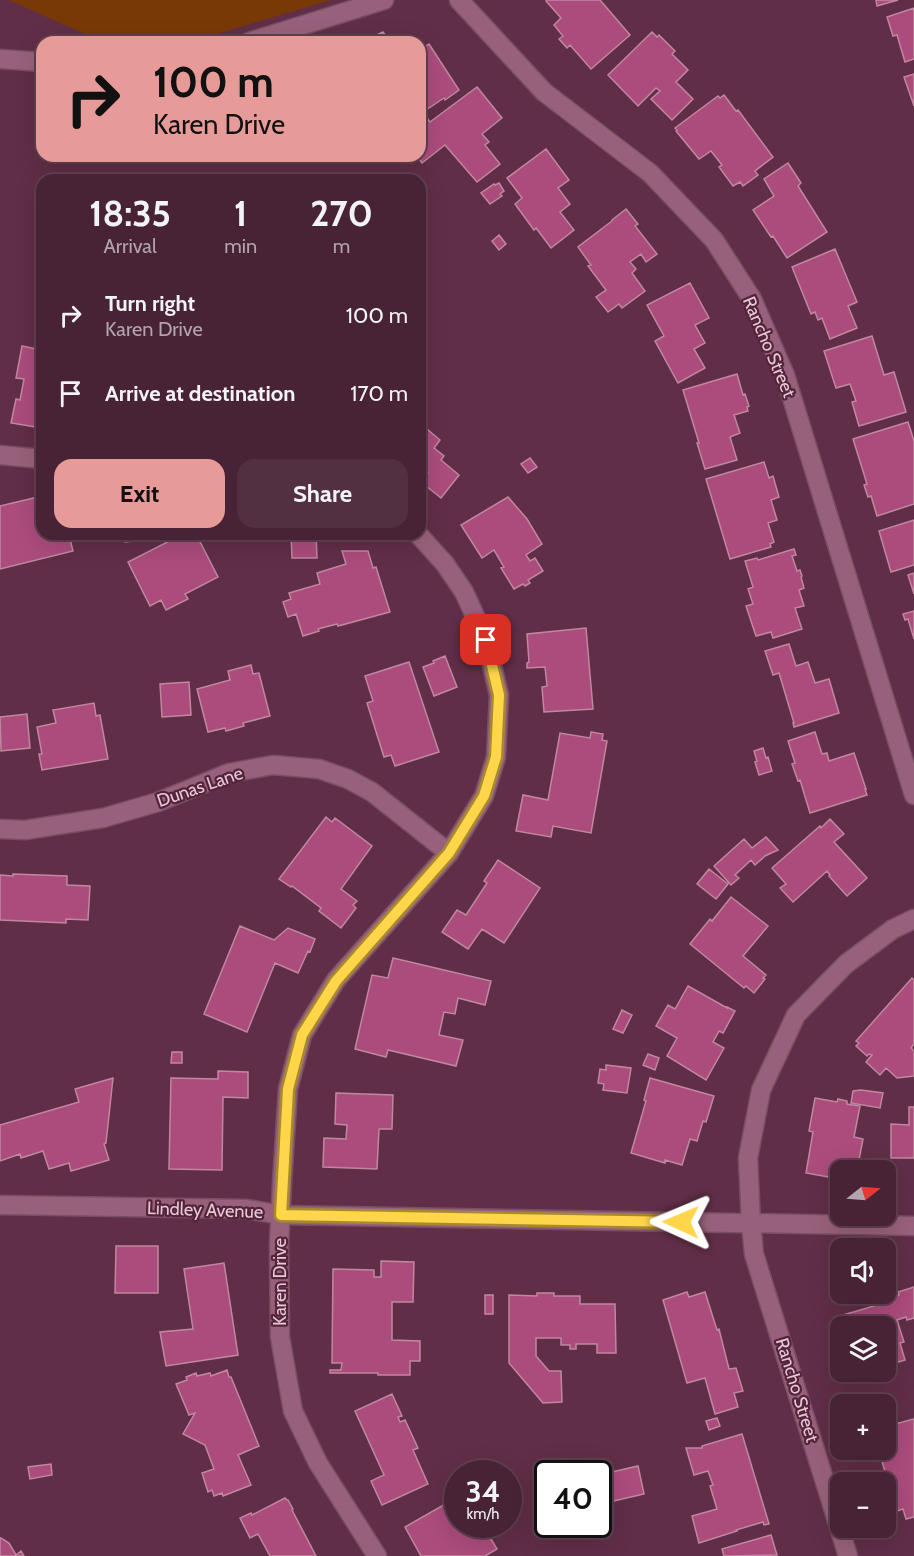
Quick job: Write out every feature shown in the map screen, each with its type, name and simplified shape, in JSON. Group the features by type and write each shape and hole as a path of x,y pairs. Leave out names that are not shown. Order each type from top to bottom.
{"street":[{"path":"268,36 384,0"},
{"name":"Rancho Street","path":"459,0 544,92 650,173 714,240 752,299 785,375 914,795"},
{"path":"0,59 36,62"},
{"path":"0,455 36,458"},
{"name":"Karen Drive","path":"377,1556 318,1463 293,1411 280,1337 279,1245 288,1089 302,1035 336,981 449,853 484,796 496,757 499,695 486,640 464,592 445,564 423,540"},
{"name":"Dunas Lane","path":"0,830 25,830 103,818 158,802 229,773 273,765 319,769 348,779 372,792 449,853"},
{"name":"Rancho Street","path":"848,1556 754,1254 748,1158 761,1090 796,1015 846,964 893,929 914,918"},
{"name":"Lindley Avenue","path":"0,1205 247,1209 281,1215 914,1226"}],"shaded area":[{"path":"9,0 331,0 210,36 90,36"}],"building":[{"path":"547,0 600,0 630,35 591,69 570,45 567,48 559,39 563,36 554,25 561,18"},
{"path":"876,0 898,0 877,6"},
{"path":"914,8 914,59 905,62 897,35 893,36 887,17"},
{"path":"652,32 657,37 659,35 675,51 672,54 688,70 676,82 693,99 672,120 651,99 660,91 656,88 638,106 608,75"},
{"path":"429,44 459,90 426,110 426,46"},
{"path":"914,74 914,106 904,77"},
{"path":"477,87 502,118 482,134 489,142 485,145 500,164 477,182 445,145 426,160 426,119 430,122"},
{"path":"724,95 773,157 755,171 758,175 743,186 740,182 733,186 719,167 722,165 711,151 699,159 675,128 718,96 720,98"},
{"path":"546,149 569,180 558,188 570,204 560,212 574,230 551,248 515,204 522,198 507,178"},
{"path":"788,163 801,183 798,186 827,232 787,258 753,210 774,196 764,179"},
{"path":"499,183 504,191 500,194 502,196 490,204 481,193"},
{"path":"626,209 638,224 635,226 657,254 646,262 641,254 630,262 636,269 632,273 645,291 622,308 619,304 608,312 596,297 606,290 588,266 591,265 578,247"},
{"path":"499,235 506,244 499,250 492,241"},
{"path":"835,249 857,302 848,306 857,328 830,339 822,318 818,320 815,312 811,314 792,267"},
{"path":"690,283 709,318 695,325 705,343 694,349 705,368 678,383 655,341 664,336 647,305"},
{"path":"872,336 884,375 894,372 906,412 859,426 852,402 856,401 850,384 836,388 824,351"},
{"path":"22,346 36,349 36,427 11,423 16,399 20,400 24,379 16,378"},
{"path":"737,374 749,406 748,411 734,415 740,433 730,437 737,460 705,469 683,390"},
{"path":"908,422 914,441 914,504 877,516 871,496 868,497 864,485 867,484 853,439"},
{"path":"426,428 440,440 434,448 444,456 441,460 459,475 441,498 426,486 428,473 426,471"},
{"path":"530,458 537,467 528,473 521,464"},
{"path":"764,462 769,478 773,476 779,497 771,500 777,520 768,523 774,542 770,544 771,547 730,559 706,479"},
{"path":"36,497 36,540 70,540 73,551 0,569 0,506"},
{"path":"508,497 527,519 542,544 526,555 530,561 535,558 543,571 528,580 530,583 514,589 501,568 504,567 494,550 482,558 461,525"},
{"path":"914,520 914,565 891,572 879,531"},
{"path":"171,540 199,540 218,577 185,594 188,599 166,610 161,600 150,606 128,562"},
{"path":"291,540 316,540 317,558 292,558"},
{"path":"794,549 796,555 792,556 797,571 800,570 804,588 799,590 804,606 795,608 802,629 773,638 771,632 756,636 746,606 753,604 748,589 753,587 745,561 757,558 758,560"},
{"path":"342,551 368,551 373,568 376,567 390,612 318,629 319,631 303,636 296,614 288,617 283,602 291,599 289,593 320,584 317,573 346,564"},
{"path":"914,573 914,594 908,575"},
{"path":"914,611 914,639 908,619 905,620 903,614"},
{"path":"586,628 593,709 544,712 542,687 547,686 545,667 527,668 529,662 527,634"},
{"path":"789,644 796,666 808,662 815,683 829,679 839,713 794,727 779,673 773,675 765,651"},
{"path":"445,656 457,687 434,696 423,667"},
{"path":"409,662 439,752 395,766 391,755 384,757 367,703 373,701 365,676"},
{"path":"251,665 253,674 259,673 270,716 243,723 244,726 226,731 225,728 208,732 197,689 230,680 228,671"},
{"path":"189,682 191,715 162,717 160,684"},
{"path":"94,703 96,716 100,715 108,759 42,770 39,754 42,754 37,727 56,723 53,710"},
{"path":"27,714 30,748 1,751 0,717"},
{"path":"591,732 603,734 602,740 607,741 591,833 553,826 551,837 516,831 523,795 548,800 560,733 590,738"},
{"path":"815,732 822,754 827,753 829,761 854,753 867,795 810,813 800,780 798,781 792,764 795,763 788,741"},
{"path":"763,748 772,771 759,775 754,751"},
{"path":"326,817 332,822 335,818 372,846 341,889 357,901 353,905 356,908 341,928 319,911 321,908 279,879"},
{"path":"830,819 844,834 834,842 867,878 847,896 827,871 793,902 780,888 786,884 772,868"},
{"path":"766,837 778,850 765,856 755,865 751,860 735,875 739,878 731,885 714,866 744,839 752,848"},
{"path":"498,860 540,888 504,943 482,929 468,949 442,932 457,910 466,915 487,883 484,881"},
{"path":"709,869 728,884 716,899 697,884"},
{"path":"13,874 67,876 67,885 90,886 88,920 66,919 66,923 0,920 0,875 13,876"},
{"path":"731,897 768,926 743,956 766,975 754,993 746,986 744,988 690,944"},
{"path":"240,926 274,940 288,928 315,939 298,973 275,963 247,1032 204,1014"},
{"path":"393,958 491,981 485,1005 458,998 455,1014 444,1012 439,1035 463,1040 456,1066 388,1050 386,1057 355,1049 372,975 388,978"},
{"path":"912,978 914,980 914,1044 911,1048 914,1051 914,1076 897,1078 886,1068 880,1075 866,1062 872,1055 867,1056 856,1046 859,1043 856,1041"},
{"path":"688,986 735,1011 723,1033 719,1031 713,1042 724,1048 706,1080 667,1056 677,1038 656,1026 668,1005 675,1009"},
{"path":"622,1010 632,1015 623,1033 613,1029"},
{"path":"172,1052 182,1052 182,1063 171,1063"},
{"path":"648,1054 659,1058 655,1070 643,1065"},
{"path":"606,1065 631,1068 627,1093 603,1090 604,1084 598,1083 600,1069 606,1070"},
{"path":"218,1071 248,1072 248,1098 223,1097 222,1170 169,1169 171,1078 218,1079"},
{"path":"113,1078 106,1143 104,1144 109,1160 71,1171 69,1163 49,1169 43,1151 21,1158 20,1154 0,1161 0,1125 79,1102 75,1089"},
{"path":"650,1078 714,1096 697,1141 690,1139 682,1165 665,1160 665,1163 631,1153"},
{"path":"853,1091 883,1093 880,1108 851,1103"},
{"path":"336,1093 393,1095 392,1129 379,1129 377,1169 323,1167 324,1138 346,1139 347,1125 335,1124"},
{"path":"815,1098 837,1102 838,1099 847,1101 847,1104 860,1106 854,1137 863,1139 859,1160 830,1160 830,1177 806,1173 813,1132 809,1131"},
{"path":"909,1107 914,1107 914,1158 891,1158 891,1124 909,1125"},
{"path":"116,1246 158,1246 158,1293 115,1293"},
{"path":"381,1261 414,1262 413,1302 392,1302 392,1340 420,1341 420,1361 410,1361 410,1375 330,1373 330,1370 341,1370 342,1363 332,1363 333,1269 374,1270 374,1277 381,1277"},
{"path":"224,1263 238,1355 166,1366 160,1332 193,1329 184,1269"},
{"path":"914,1287 914,1318 907,1320 906,1317 897,1320 904,1342 900,1343 905,1360 896,1363 896,1316 843,1315 874,1306 873,1304 896,1304 898,1292"},
{"path":"687,1292 689,1297 705,1292 717,1330 719,1329 729,1369 736,1368 743,1391 734,1393 738,1407 715,1414 705,1378 687,1383 663,1300"},
{"path":"537,1293 554,1293 554,1296 580,1296 580,1304 615,1304 616,1353 597,1353 597,1344 576,1344 576,1349 570,1349 570,1345 561,1345 561,1338 536,1338 536,1356 549,1371 561,1371 562,1402 543,1403 509,1363 509,1295 537,1296"},
{"path":"485,1295 493,1295 493,1314 485,1314"},
{"path":"227,1370 259,1446 238,1455 251,1485 223,1496 222,1493 214,1496 212,1490 208,1492 202,1473 214,1469 205,1445 183,1434 195,1413 189,1415 176,1384 196,1373 197,1376 210,1373 211,1376"},
{"path":"392,1394 402,1416 398,1417 400,1422 405,1420 418,1448 413,1450 428,1484 382,1505 371,1481 384,1475 355,1411"},
{"path":"717,1418 720,1426 709,1430 706,1421"},
{"path":"914,1420 914,1517 906,1519 903,1509 897,1511 896,1508 896,1472 885,1472 882,1460 896,1460 896,1424"},
{"path":"742,1434 769,1524 764,1525 763,1522 699,1543 692,1516 717,1509 708,1471 694,1475 686,1448 702,1448 702,1446"},
{"path":"51,1464 52,1475 30,1479 28,1467"},
{"path":"638,1466 644,1494 612,1501 612,1472"},
{"path":"285,1498 293,1509 316,1556 270,1556 258,1534 250,1538 240,1518 251,1513 252,1515"},
{"path":"444,1505 444,1538 490,1538 497,1549 485,1556 421,1556 405,1527"},
{"path":"771,1535 777,1555 724,1556 722,1549"},
{"path":"0,1538 9,1543 16,1555 21,1551 24,1556 0,1556"}],"route":[{"path":"486,640 499,695 496,757 484,796 449,853 336,981 302,1035 288,1089 281,1215 681,1222"}]}
